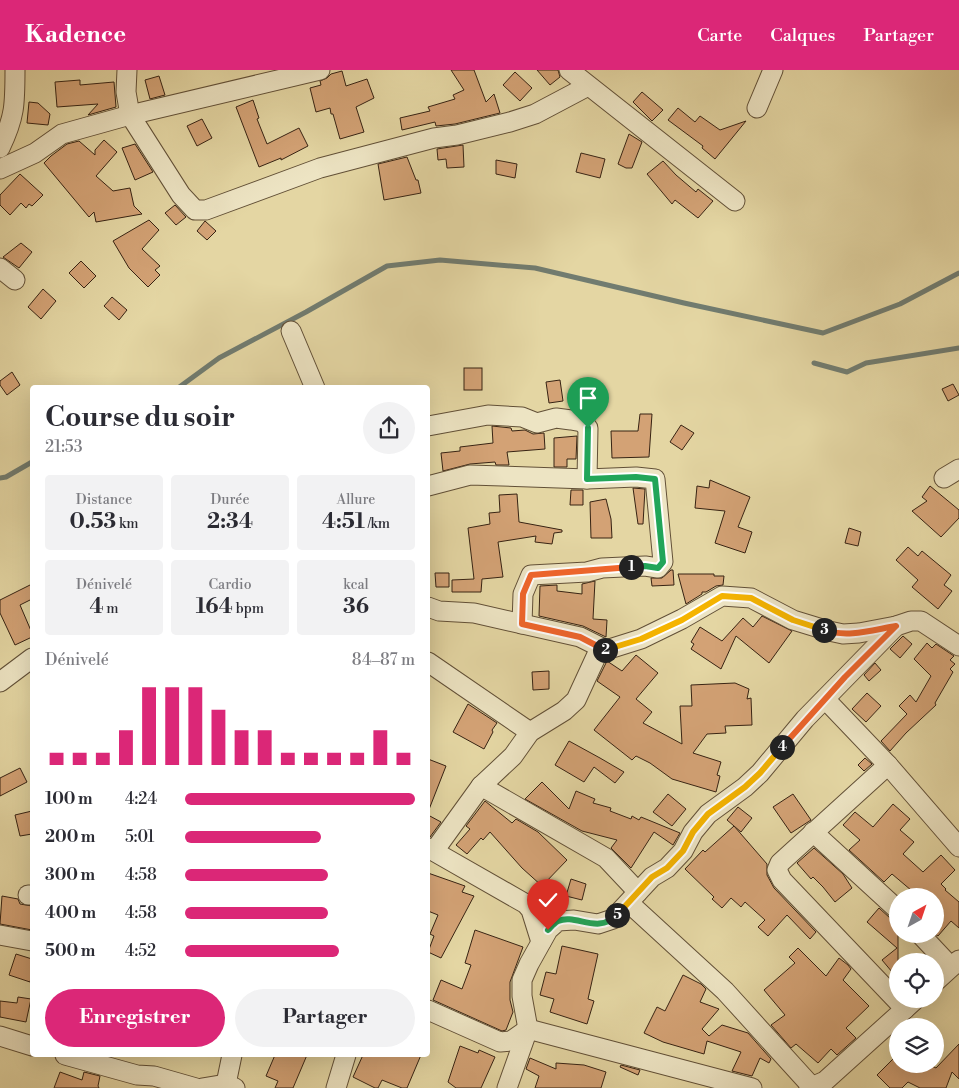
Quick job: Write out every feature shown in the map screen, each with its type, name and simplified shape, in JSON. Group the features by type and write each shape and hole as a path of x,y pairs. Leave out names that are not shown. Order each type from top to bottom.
{"street":[{"path":"0,148 10,128 15,107 15,70"},
{"path":"127,70 126,92 130,115 181,195 195,210 206,210 320,168 434,138 510,122 535,114 588,86"},
{"path":"0,170 35,153 62,134 130,115 320,70"},
{"path":"569,70 734,201"},
{"path":"757,108 773,70"},
{"path":"0,268 15,280"},
{"path":"291,331 315,385"},
{"path":"430,426 488,415 522,417 537,423 556,418 582,422 588,428 587,479"},
{"path":"430,485 470,475 587,479 636,477 655,479 663,562 658,568 645,566 602,568 587,572 531,575 523,594 522,624"},
{"path":"430,608 439,611 474,612 580,637 606,650 641,639 682,620 722,596 751,598 793,620 829,632 843,634 859,633 911,621 921,622 959,646"},
{"path":"507,1088 528,1029 522,996 522,980 548,930 558,921 574,920 598,924 613,919 652,877 667,868 683,851 693,832 708,814 745,787 760,773 825,699 896,626"},
{"path":"541,942 531,910 526,904 431,849 481,786 514,756 530,732 564,711 576,700 600,648"},
{"path":"0,682 30,660"},
{"path":"430,663 530,732"},
{"path":"825,699 888,765 959,847"},
{"path":"888,765 813,832 780,864 777,870 782,880 889,983"},
{"path":"481,786 606,858 633,897 725,991 811,1088 825,1081 907,1008"},
{"path":"813,832 889,902"},
{"path":"0,936 30,941"},
{"path":"930,943 955,964 944,974"},
{"path":"430,1011 500,1042 511,1041 528,1029 752,1088"},
{"path":"0,1036 30,1045"},
{"path":"72,1057 137,1076 154,1076 196,1088"},
{"path":"202,1088 230,1086 232,1057"},
{"path":"336,1088 345,1057"}],"building":[{"path":"451,70 474,70 486,102 494,94 500,113 455,124 436,126 435,122 402,130 400,118 430,111 428,107 455,99 453,95 464,90"},
{"path":"537,70 558,70 560,77 550,85"},
{"path":"342,71 346,86 367,79 374,98 356,107 364,132 340,139 330,108 316,112 310,88 321,85 320,81 331,74"},
{"path":"515,72 532,88 520,101 503,85"},
{"path":"159,76 165,95 150,99 145,80"},
{"path":"80,80 80,85 114,82 116,107 88,115 98,104 57,107 55,82"},
{"path":"642,92 663,110 652,121 633,102"},
{"path":"253,100 259,118 257,119 267,144 299,128 308,146 281,160 281,158 259,167 236,107"},
{"path":"29,102 38,103 50,114 48,125 27,123"},
{"path":"678,108 695,122 700,116 720,130 746,121 715,159 702,148 703,146 668,120"},
{"path":"202,119 212,138 197,146 187,126"},
{"path":"629,134 642,142 632,168 626,168 618,164"},
{"path":"104,140 117,152 96,176 113,191 130,188 134,206 142,214 96,222 94,212 89,217 44,163 67,144 79,141 95,155 95,150"},
{"path":"135,144 153,172 135,180 122,148"},
{"path":"463,145 464,167 447,168 446,159 438,160 437,149"},
{"path":"581,153 605,159 600,178 576,172"},
{"path":"407,157 416,180 418,180 421,193 384,200 378,164"},
{"path":"496,160 517,164 515,178 496,174"},
{"path":"663,161 696,192 698,189 713,201 698,218 675,200 672,204 647,174"},
{"path":"20,174 43,195 32,206 29,204 26,208 21,203 10,215 0,205 0,195"},
{"path":"175,205 186,217 176,225 165,213"},
{"path":"149,220 159,230 142,249 160,266 155,270 160,275 148,287 129,268 113,241"},
{"path":"205,221 216,231 207,240 197,231"},
{"path":"21,243 32,252 19,268 3,257"},
{"path":"81,261 96,276 84,288 69,273"},
{"path":"43,289 56,301 41,319 28,307"},
{"path":"112,297 127,310 119,320 104,306"},
{"path":"464,368 482,368 482,390 464,390"},
{"path":"12,372 20,385 7,395 0,385 0,381"},
{"path":"560,380 563,401 549,403 546,382"},
{"path":"953,384 959,395 948,401 942,389"},
{"path":"640,414 652,414 649,457 612,458 611,431 638,431"},
{"path":"681,425 694,433 682,450 670,442"},
{"path":"492,426 511,428 512,431 525,430 533,434 544,433 545,449 507,452 509,465 496,465 495,462 470,464 443,471 441,453 460,451 460,447 493,443"},
{"path":"577,436 576,459 567,459 567,467 554,467 554,438"},
{"path":"710,480 750,497 738,527 752,532 745,553 715,543 725,511 695,508 697,486 709,488"},
{"path":"930,486 959,510 959,518 941,537 912,511 927,501 922,497"},
{"path":"633,488 645,489 643,524 638,524"},
{"path":"571,490 583,490 583,505 570,505"},
{"path":"517,494 519,522 562,530 562,532 554,533 552,544 535,542 536,536 498,542 503,577 482,579 481,592 452,592 452,580 474,579 468,528 490,524 489,513 500,512 499,495"},
{"path":"606,499 611,519 612,538 591,538 590,502"},
{"path":"849,528 861,532 858,546 845,543"},
{"path":"908,547 918,556 922,551 951,575 944,585 952,591 938,609 912,587 918,580 896,560"},
{"path":"673,570 674,585 652,586 651,578 662,578"},
{"path":"435,573 449,573 449,587 436,587"},
{"path":"678,574 714,574 714,576 724,576 723,585 702,592 702,594 686,604"},
{"path":"595,581 593,619 607,620 606,637 583,626 539,616 540,586 557,585 557,591 582,594 582,584"},
{"path":"30,585 30,600 20,605 30,628 30,638 15,645 0,613 0,600"},
{"path":"762,616 792,631 769,663 736,636 721,669 691,649 694,644 691,642 700,627 722,641 743,618 753,627"},
{"path":"903,636 912,644 900,658 890,649"},
{"path":"927,643 932,648 936,644 954,656 950,660 955,664 950,669 953,672 935,703 936,705 890,751 881,741 907,714 899,706 910,695 916,702 931,676 914,659"},
{"path":"636,655 658,673 636,699 652,712 643,723 682,744 680,706 692,706 691,685 735,683 749,689 747,699 751,698 752,725 725,726 726,733 707,734 693,753 721,762 717,775 720,776 716,792 672,779 650,763 636,756 632,760 594,730 620,697 597,681 607,661 622,671"},
{"path":"875,663 881,670 869,681 864,675"},
{"path":"549,671 549,689 533,690 532,672"},
{"path":"867,693 881,706 866,722 852,709"},
{"path":"468,704 497,723 484,749 453,732"},
{"path":"569,741 624,772 615,783 594,767 584,782 555,765"},
{"path":"865,758 872,764 864,771 858,765"},
{"path":"430,760 446,766 430,807"},
{"path":"20,768 27,782 0,796 0,778"},
{"path":"542,782 569,809 576,791 595,799 593,803 611,808 610,811 631,819 632,816 639,820 641,817 680,833 673,845 654,832 631,868 611,848 617,840 582,831 525,799"},
{"path":"668,794 686,809 672,826 653,812"},
{"path":"793,794 811,820 791,833 773,807"},
{"path":"485,801 512,823 516,819 538,832 567,860 542,886 522,868 490,832 483,840 481,838 467,854 456,845 470,829 466,826"},
{"path":"893,804 910,819 900,830 914,842 903,854 923,872 941,855 955,870 941,884 959,902 959,928 951,921 944,929 944,888 909,888 892,874 884,882 849,850 860,840 843,825 855,812 873,827"},
{"path":"738,807 752,818 741,832 727,820"},
{"path":"30,811 30,834 20,836 15,815"},
{"path":"430,816 441,822 430,837"},
{"path":"734,826 767,864 767,875 774,888 816,932 810,939 787,915 768,936 758,927 765,920 745,902 741,907 731,898 722,908 712,899 714,897 685,869 703,850 705,852"},
{"path":"814,848 843,874 852,888 835,902 823,887 813,877 811,879 797,863"},
{"path":"430,874 465,886 462,892 474,896 441,958 430,953 434,936 430,934 438,915 430,912"},
{"path":"571,879 586,884 582,900 566,896"},
{"path":"2,896 18,899 20,904 30,906 30,930 0,924"},
{"path":"879,908 889,917 889,941 867,922"},
{"path":"475,930 523,947 510,982 510,1000 513,1012 506,1030 502,1031 433,1000 441,980 462,989 471,965 465,963"},
{"path":"891,943 898,943 898,953 891,953 897,948"},
{"path":"562,946 598,954 588,999 594,1001 587,1024 550,1012 554,999 540,995 546,972 556,974"},
{"path":"798,948 826,976 839,958 848,965 851,969 843,980 869,1006 846,1028 856,1038 837,1055 831,1049 818,1063 796,1044 791,1048 771,1025 785,1015 764,990 795,963 789,957"},
{"path":"16,954 30,958 30,982 9,975"},
{"path":"889,954 889,968 882,960"},
{"path":"683,975 701,984 706,989 700,1002 719,1009 702,1029 709,1036 722,1025 748,1033 771,1059 769,1063 760,1058 752,1076 732,1071 741,1052 707,1041 704,1054 663,1042 644,1033 657,1007 665,1011"},
{"path":"18,997 30,999 26,1022 0,1017 0,1001 17,1003"},
{"path":"959,1044 959,1079 952,1072 946,1088 920,1088 908,1082 902,1088 890,1088 877,1075 889,1063 889,1073 944,1073 944,1060"},
{"path":"460,1046 478,1053 479,1050 495,1057 481,1088 456,1088 448,1082"},
{"path":"274,1057 306,1057 293,1088 275,1088 278,1081 266,1076"},
{"path":"362,1057 420,1057 407,1088 402,1088 382,1080 378,1088 375,1088 353,1077"},
{"path":"530,1058 556,1069 556,1063 584,1065 606,1072 601,1088 535,1088 539,1076 526,1069"},
{"path":"621,1065 640,1070 638,1075 620,1067"},
{"path":"60,1072 82,1080 84,1072 100,1076 99,1088 54,1088"}],"waterway":[{"path":"182,385 219,358 387,266 440,260 535,268 823,333 900,304 959,273"},
{"path":"814,363 847,372 866,363 959,348"},
{"path":"0,478 6,477 30,463"}],"route":[{"path":"548,930 558,921 574,920 598,924 613,919 652,877 667,868 683,851 693,832 708,814 745,787 760,773 806,719 896,626 859,633 843,634 829,632 793,620 751,598 722,596 682,620 641,639 606,650 580,637 522,624 522,598 531,575 587,572 602,568 645,566 658,568 663,562 655,479 636,477 587,479 588,428"}]}
